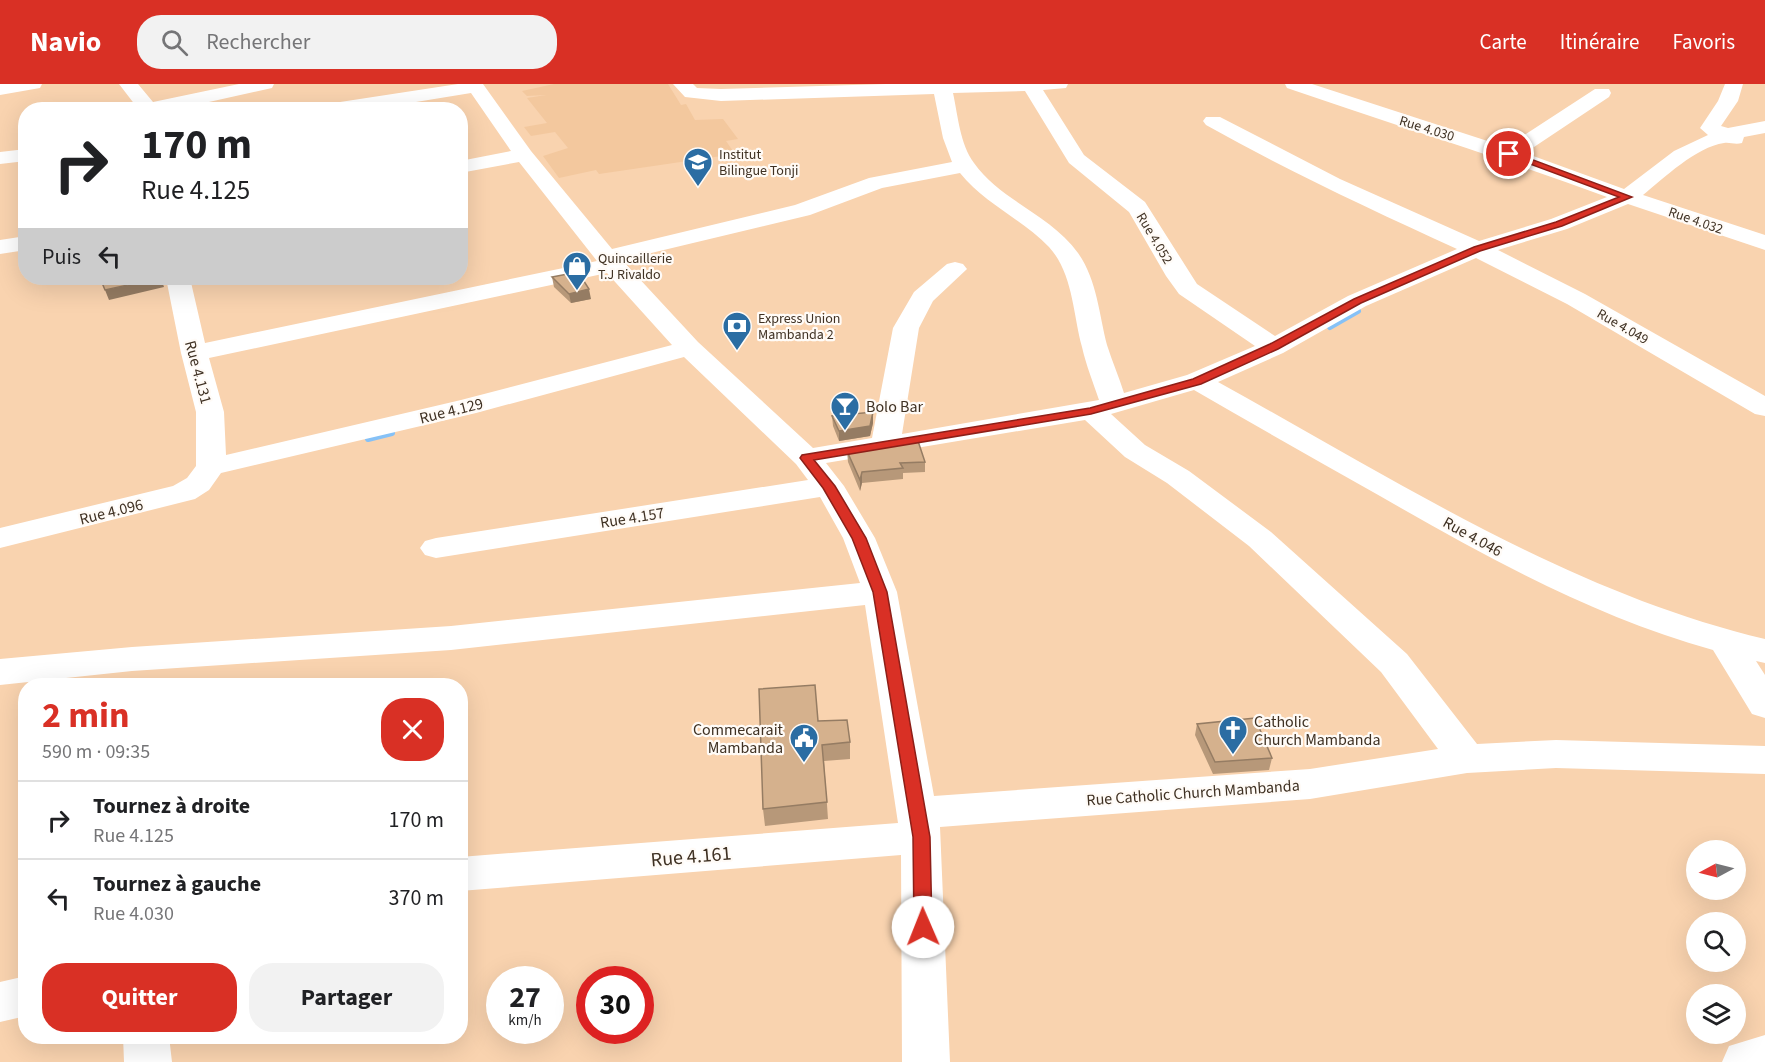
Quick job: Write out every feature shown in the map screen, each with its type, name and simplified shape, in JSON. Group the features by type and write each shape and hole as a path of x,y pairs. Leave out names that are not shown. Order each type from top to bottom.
{"street":[{"path":"0,89 33,84"},
{"path":"128,84 143,102"},
{"path":"181,102 265,84"},
{"path":"682,84 692,93 721,96 1059,84"},
{"name":"Rue 4.030","path":"1294,84 1374,112 1509,154 1628,197"},
{"path":"1734,84 1728,101 1710,128 1755,146"},
{"name":"Rue 4.052","path":"1031,85 1076,159 1124,196 1146,219 1178,276 1188,289 1274,346"},
{"path":"376,102 475,86 524,155 610,261 689,348 806,458 828,486 859,538 880,592 920,825 926,1062"},
{"path":"942,88 958,154 965,166 983,186 1042,231 1068,256 1087,309 1095,345 1103,408 1134,451 1178,477 1260,539 1394,663 1467,759"},
{"path":"1509,154 1602,93"},
{"name":"Rue 4.049","path":"1214,121 1275,156 1477,249 1576,299 1765,408"},
{"path":"806,458 1103,408 1197,381 1274,346 1357,301 1477,249 1559,224 1628,197 1681,155 1725,135 1765,127"},
{"path":"0,158 18,155"},
{"path":"468,166 524,155"},
{"path":"194,353 610,261 802,210 878,183 965,166"},
{"name":"Rue 4.032","path":"1628,197 1765,243"},
{"path":"0,247 18,244"},
{"path":"885,445 906,328 923,297 955,269"},
{"name":"Rue 4.131","path":"179,285 210,412 211,467"},
{"name":"Rue 4.129","path":"211,467 466,407 689,348"},
{"name":"Rue 4.046","path":"1197,381 1501,552 1618,607 1727,644 1765,651"},
{"name":"Rue 4.096","path":"0,538 184,493 198,484 211,467"},
{"name":"Rue 4.157","path":"436,548 828,486"},
{"path":"0,672 122,660 451,638 880,592"},
{"path":"1727,644 1765,705"},
{"name":"Rue Catholic Church Mambanda","path":"920,825 1310,784 1467,759 1556,753 1765,760"},
{"name":"Rue 4.161","path":"468,873 920,825"},
{"path":"0,1002 18,998"},
{"path":"147,1044 148,1062"},
{"path":"1746,1062 1765,1057"}],"shaded area":[{"path":"554,84 668,84 681,105 686,104 695,120 723,119 738,139 726,141 735,154 599,174 596,170 559,178 543,156 568,148 555,132 531,136 524,127 547,123 527,98 546,95 527,96 522,91"}],"building":[{"path":"578,272 589,289 569,294 552,277"},
{"path":"103,285 128,285 105,290"},
{"path":"873,412 870,426 839,431 832,416"},
{"path":"918,441 925,462 900,463 903,468 862,472 860,480 847,451"},
{"name":"Commecarait Mambanda","path":"815,685 818,721 847,720 850,742 822,745 827,802 763,809 759,689"},
{"path":"1255,718 1272,758 1215,762 1197,724"}],"waterway":[{"path":"1330,327 1358,311"},
{"path":"368,439 392,433"}],"place":[{"name":"Institut Bilingue Tonji","path":"698,188"},
{"name":"Quincaillerie T.J Rivaldo","path":"577,292"},
{"name":"Express Union Mambanda 2","path":"737,352"},
{"name":"Bolo Bar","path":"845,432"},
{"name":"Catholic Church Mambanda","path":"1233,756"},
{"name":"Commecarait Mambanda","path":"804,764"}],"route":[{"path":"923,927 921,837 918,813 880,592 859,538 828,486 806,458 1091,411 1197,381 1274,346 1357,301 1477,249 1559,224 1628,197 1509,154"}]}
